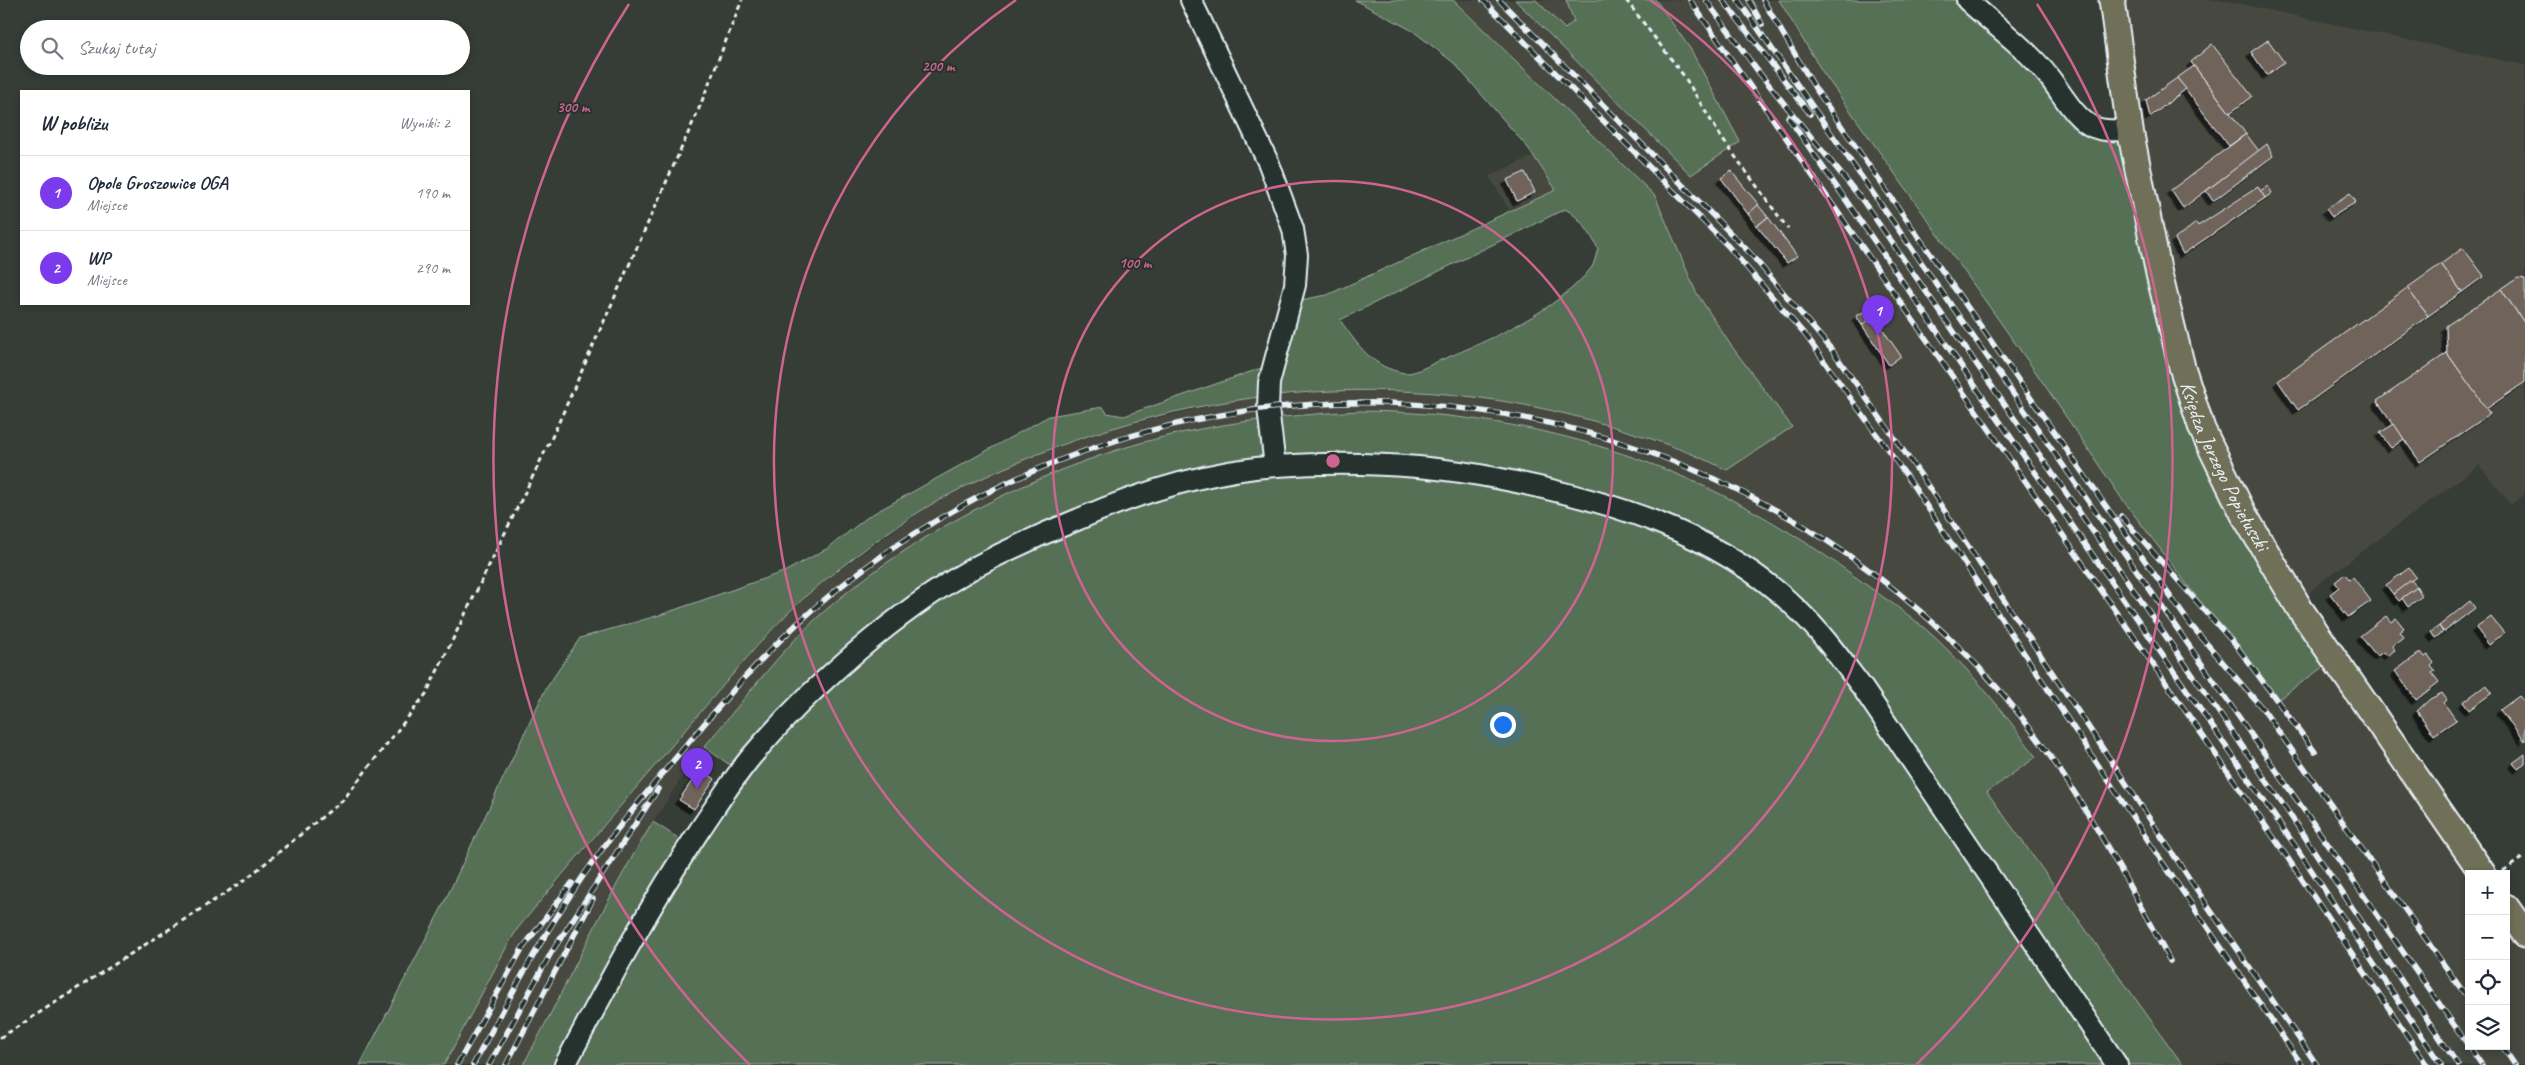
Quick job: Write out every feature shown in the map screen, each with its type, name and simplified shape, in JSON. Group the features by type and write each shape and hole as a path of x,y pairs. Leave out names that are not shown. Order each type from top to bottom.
{"main road":[{"name":"Księdza Jerzego Popiełuszki","path":"2112,0 2130,130 2159,274 2182,367 2202,429 2225,479 2257,540 2300,609 2480,870"},
{"path":"2510,913 2525,934"}],"street":[{"path":"1191,0 1269,164 1293,229 1296,255 1294,285 1269,383 1267,398 1275,466"},
{"path":"1967,0 2028,52 2046,71 2069,106 2092,127 2107,131 2130,130"},
{"path":"565,1065 643,919 733,781 787,719 843,665 889,625 974,568 1028,541 1104,508 1156,490 1193,481 1275,466 1418,466 1516,482 1626,510 1662,523 1735,561 1772,587 1817,630 1862,687 2117,1065"}],"path":[{"path":"0,1038 241,883 343,800 426,694 554,434 698,111 742,0"},
{"path":"1626,0 1684,76 1721,137 1788,228"},
{"path":"2505,870 2525,856"}],"shaded area":[{"path":"1453,0 1779,0 1822,71 2035,371 2122,499 2275,701 2334,659 2466,870 2465,1050 2510,1050 2510,913 2525,934 2525,1065 2183,1065 1987,792 2036,757 2018,731 1958,660 1921,625 1828,556 1776,522 1693,480 1621,452 1557,434 1508,423 1404,412 1360,411 1296,414 1214,427 1144,442 1084,462 986,504 926,538 871,575 834,602 788,648 687,769 628,862 606,902 576,968 523,1065 444,1065 518,928 749,656 792,610 824,581 921,512 959,490 1016,462 1117,427 1237,400 1348,389 1404,389 1457,393 1567,414 1677,448 1727,470 1730,344 1696,292 1655,196"},
{"path":"2112,0 2221,0 2525,65 2525,494 2511,505 2479,465 2318,584 2297,605 2202,429"},
{"path":"1533,156 1556,190 1510,211 1489,176"}],"green space":[{"path":"1355,0 1453,0 1655,196 1696,292 1730,344 1792,427 1727,470 1662,442 1627,431 1593,421 1513,403 1433,393 1352,390 1272,396 1192,408 1113,428 1037,455 962,488 908,519 874,542 807,595 774,627 518,928 444,1065 360,1065 441,909 545,690 580,638 660,615 786,571 828,548 869,516 1049,416 1103,407 1107,413 1124,416 1273,364 1290,302 1327,295 1556,190 1529,149 1454,63 1413,31","holes":["1565,209 1584,226 1598,249 1592,267 1578,283 1543,310 1481,343 1418,370 1405,373 1393,370 1375,361 1360,346 1340,320"]},
{"path":"1515,0 1536,0 1565,29 1574,21 1566,0 1656,0 1691,50 1740,142 1691,175"},
{"path":"1779,0 1967,0 2080,117 2130,130 2192,397 2334,659 2276,701 2122,499 2035,371 1822,71"},
{"path":"1360,411 1430,414 1497,423 1562,436 1625,454 1686,478 1746,507 1804,541 1915,620 1969,672 1997,705 2036,757 1987,792 2183,1065 523,1065 618,882 653,822 689,845 740,772 704,747 766,671 799,635 835,602 904,551 981,506 1021,487 1103,455 1170,435 1224,425 1305,415"}],"building":[{"path":"2268,40 2284,62 2267,75 2251,52"},
{"path":"2212,44 2252,96 2230,113 2191,62"},
{"path":"2194,66 2246,134 2229,146 2177,78"},
{"path":"2177,78 2186,89 2150,117 2146,100"},
{"path":"2246,134 2259,151 2183,208 2171,190"},
{"path":"2267,144 2273,156 2213,201 2206,191"},
{"path":"1731,171 1759,205 1748,214 1721,178"},
{"path":"1525,172 1535,192 1517,201 1507,180"},
{"path":"2268,186 2272,193 2265,198 2260,191"},
{"path":"2258,187 2265,198 2183,254 2175,239 2196,223 2198,226"},
{"path":"2350,193 2356,202 2332,217 2326,209"},
{"path":"1758,205 1768,217 1757,226 1748,214"},
{"path":"1768,217 1797,256 1787,263 1757,226"},
{"path":"2463,248 2484,276 2462,292 2441,264"},
{"path":"2441,264 2462,292 2428,316 2407,288"},
{"path":"2518,278 2525,279 2525,324 2501,289"},
{"path":"2407,288 2428,316 2298,410 2278,381"},
{"path":"2501,289 2525,324 2525,382 2486,409 2447,353 2446,326"},
{"path":"1863,312 1869,321 1862,325 1856,316"},
{"path":"1874,317 1901,356 1889,365 1862,325"},
{"path":"2447,353 2490,414 2420,462 2377,401"},
{"path":"2394,424 2404,439 2391,448 2380,433"},
{"path":"2409,568 2416,577 2393,594 2386,585"},
{"path":"2345,574 2349,579 2353,577 2371,601 2348,617 2330,594 2339,587 2335,582"},
{"path":"2411,580 2417,587 2399,601 2393,594"},
{"path":"2417,587 2422,596 2408,607 2402,598"},
{"path":"2470,601 2475,608 2444,632 2439,626"},
{"path":"2386,616 2391,622 2396,618 2404,628 2399,632 2403,637 2392,646 2395,650 2387,656 2384,652 2377,656 2360,636"},
{"path":"2491,617 2504,633 2489,645 2476,628"},
{"path":"2439,626 2443,632 2435,638 2431,632"},
{"path":"2421,652 2425,657 2428,655 2434,663 2431,666 2435,671 2432,673 2439,682 2416,700 2395,671"},
{"path":"2486,685 2492,693 2469,710 2463,702"},
{"path":"2442,693 2447,700 2444,703 2456,720 2434,735 2417,711 2430,699"},
{"path":"2519,696 2525,703 2525,741 2500,710"},
{"path":"2525,754 2525,764 2518,769 2513,763"},
{"path":"700,769 715,779 694,809 679,800"}],"railway":[{"path":"1483,0 1728,246 1806,336 1908,478 2163,863 2302,1065"},
{"path":"1499,0 1749,252 1832,350 1920,474 2209,908 2317,1065"},
{"path":"1690,0 2281,848 2427,1065"},
{"path":"1706,0 1757,70 1863,201 2286,809 2458,1065"},
{"path":"1723,0 1810,114"},
{"path":"1738,0 2482,1065"},
{"path":"1749,0 1762,24"},
{"path":"1763,0 1815,88 2103,502 2190,624 2262,708 2465,994"},
{"path":"1788,117 2296,847 2441,1065"},
{"path":"473,1065 548,931 580,880 609,840 740,682 776,644 835,591 969,502 1113,442 1262,409 1414,404 1564,427 1709,476 1845,553 1968,656 2028,726 2055,763 2104,840 2170,961"},
{"path":"2121,516 2238,648 2315,752"},
{"path":"489,1065 551,953 658,789"},
{"path":"457,1065 522,949 572,883"},
{"path":"506,1065 593,899"},
{"path":"2505,1050 2515,1065"}],"place":[{"name":"Opole Groszowice OGA","path":"1878,336"},
{"name":"WP","path":"697,789"}]}
